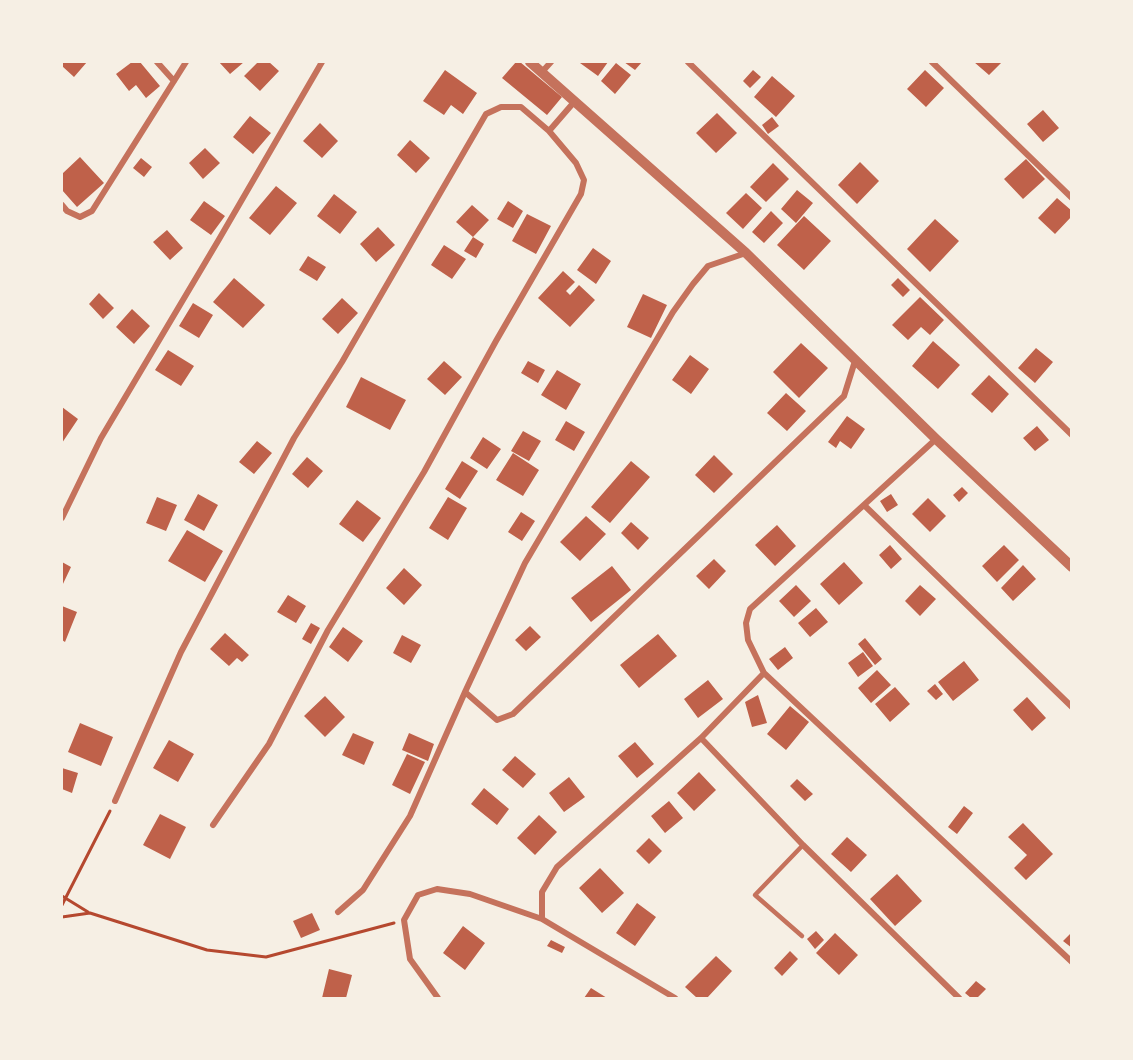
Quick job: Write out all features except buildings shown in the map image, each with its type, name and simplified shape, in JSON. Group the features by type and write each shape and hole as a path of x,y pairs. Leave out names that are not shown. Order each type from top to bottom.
{"street":[{"path":"157,62 174,81"},
{"path":"62,205 67,211 80,217 92,211 186,62"},
{"path":"62,518 101,438 322,62"},
{"path":"530,62 746,253 855,361 1071,567"},
{"path":"541,73 551,62"},
{"path":"688,62 1071,435"},
{"path":"932,62 1071,198"},
{"path":"549,130 575,101"},
{"path":"115,801 181,652 289,448 342,362 486,114 501,107 521,107 549,130 576,163 584,180 581,194 424,472 328,630 269,744 213,825"},
{"path":"338,912 363,890 410,816 525,563 673,312 708,266 746,253"},
{"path":"465,692 497,720 513,714 844,396 855,361"},
{"path":"936,439 750,609 746,623 748,640 764,673 1071,962"},
{"path":"864,505 1071,707"},
{"path":"542,919 542,892 557,867 700,738 764,673"},
{"path":"700,738 803,845 959,999"},
{"path":"438,999 410,959 404,920 418,895 437,889 470,894 542,919 675,999"}],"lane":[{"path":"802,936 755,895 803,845"}],"path":[{"path":"62,904 63,897 115,801"},
{"path":"63,897 90,913 207,950 266,957 404,920"},
{"path":"62,917 90,913"}]}
